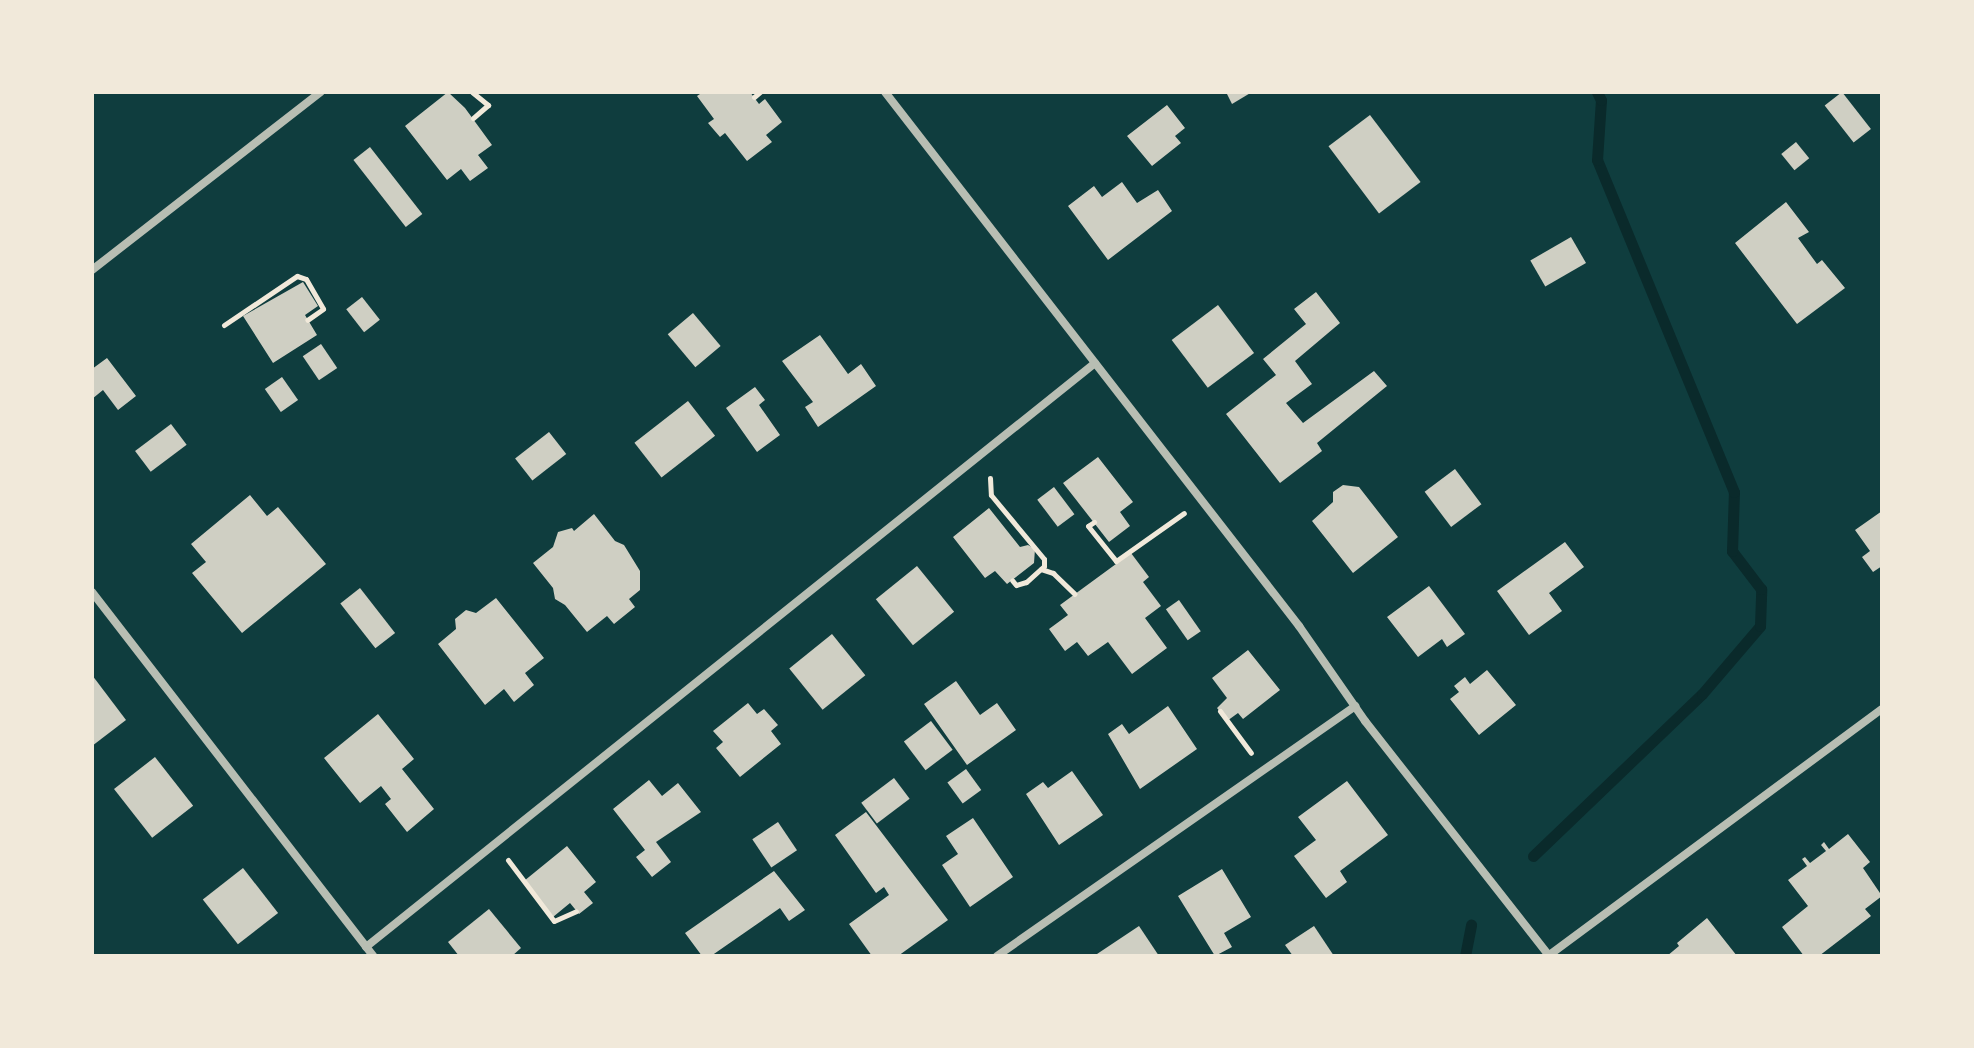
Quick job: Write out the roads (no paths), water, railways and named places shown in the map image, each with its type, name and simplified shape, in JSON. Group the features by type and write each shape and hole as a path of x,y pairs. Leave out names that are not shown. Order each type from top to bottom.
{"street":[{"path":"92,270 321,92"},
{"path":"885,92 1299,626 1355,706 1548,956 1882,709"},
{"path":"366,947 1095,363"},
{"path":"92,592 373,956"},
{"path":"997,956 1355,706"}],"waterway":[{"path":"1533,856 1702,694 1760,626 1761,589 1732,551 1734,492 1597,160 1601,100 1597,92"},
{"path":"1465,956 1471,925"}]}
